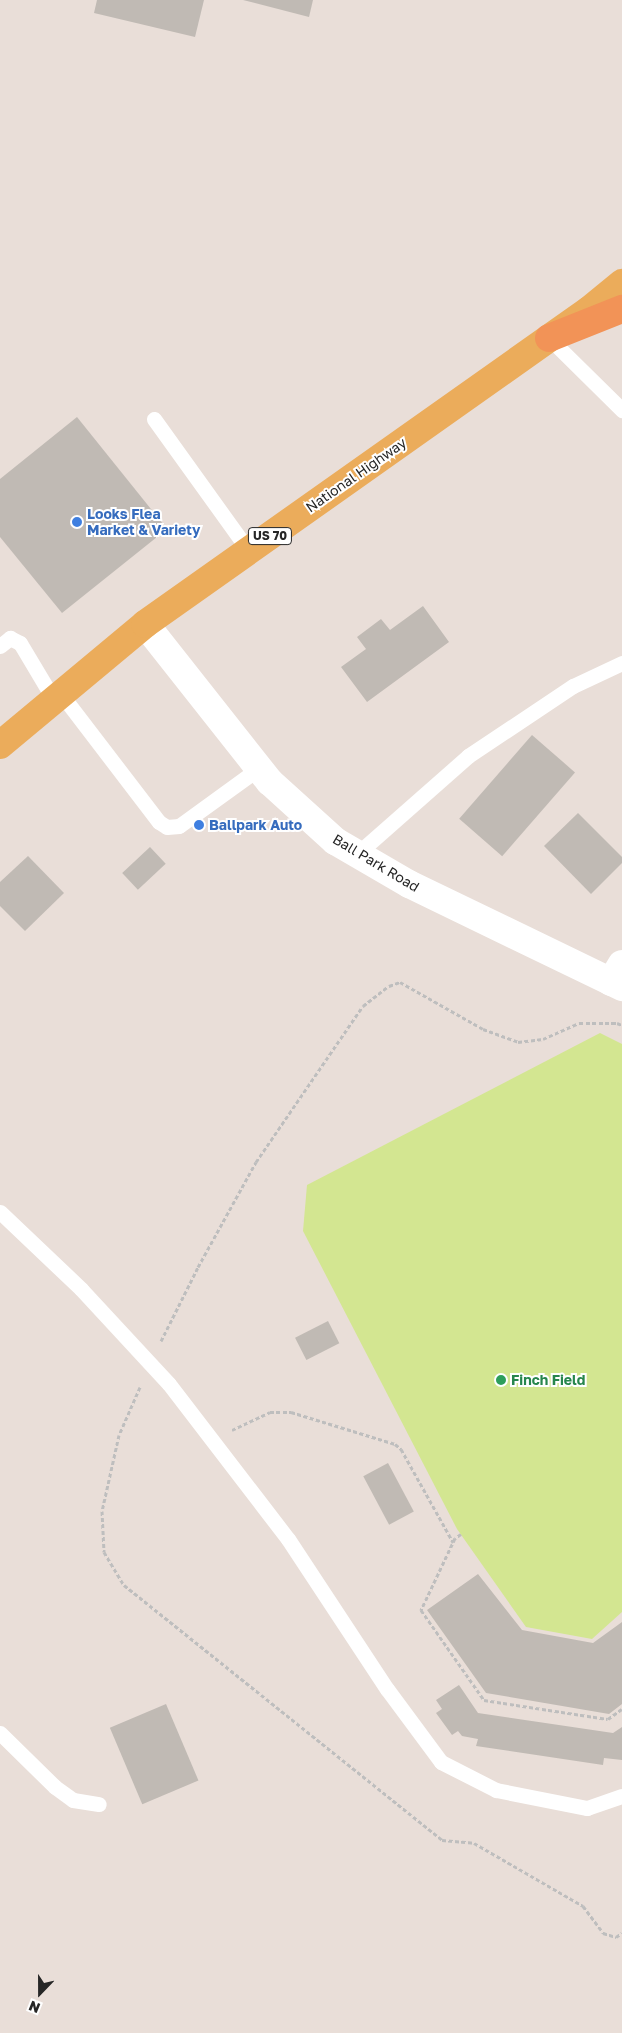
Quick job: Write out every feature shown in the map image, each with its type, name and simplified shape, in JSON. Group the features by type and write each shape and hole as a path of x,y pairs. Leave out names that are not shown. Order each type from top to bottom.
{"highway":[{"path":"549,338 622,309"}],"main road":[{"name":"National Highway","path":"0,745 145,624 549,338 622,283"}],"street":[{"name":"Ball Park Road","path":"145,624 270,782 335,841 409,884 618,978"}],"lane":[{"path":"549,338 622,410"},
{"path":"154,419 249,551"},
{"path":"0,646 10,638 20,643 58,697 159,822 167,827 179,826 259,768"},
{"path":"357,854 468,756 573,686 622,663"},
{"path":"0,1212 81,1289 169,1384 288,1539 387,1689 441,1762 496,1790 587,1808 622,1796"},
{"path":"0,1733 55,1787 73,1800 99,1804"}],"path":[{"path":"622,1025 617,1023 579,1023 543,1039 518,1042 483,1029 400,982 389,986 363,1006 256,1162 198,1267 150,1364 118,1435 102,1511 104,1552 124,1585 442,1840 474,1843 583,1906 603,1933 616,1937 622,1934"},
{"path":"211,1440 270,1412 291,1412 395,1444 401,1449 453,1542"},
{"path":"461,1534 453,1542 421,1610 484,1700 608,1719 622,1709"}],"green space":[{"name":"Finch Field","path":"600,1033 622,1044 622,1612 592,1639 526,1627 457,1529 303,1231 307,1185"}],"building":[{"path":"97,0 204,0 195,37 94,13"},
{"path":"243,0 313,0 309,17"},
{"path":"77,417 167,529 62,613 0,537 0,479"},
{"path":"423,606 449,642 367,702 341,667 366,649 357,637 381,619 390,630"},
{"path":"532,735 575,772 502,856 459,819"},
{"path":"578,813 622,857 622,863 591,894 544,846"},
{"path":"150,847 166,864 138,890 122,873"},
{"path":"28,856 64,893 25,931 0,906 0,882"},
{"path":"328,1321 339,1343 306,1360 295,1338"},
{"path":"388,1463 414,1512 389,1525 363,1476"},
{"path":"478,1574 522,1630 593,1643 622,1622 622,1704 609,1714 486,1693 427,1610"},
{"path":"459,1685 478,1713 613,1733 622,1727 622,1760 604,1758 603,1765 476,1746 478,1739 462,1736 458,1731 452,1735 436,1713 442,1709 436,1700"},
{"path":"166,1704 198,1780 142,1804 110,1728"}],"place":[{"name":"Looks Flea Market & Variety","path":"77,522"},
{"name":"Ballpark Auto","path":"199,825"},
{"name":"Finch Field","path":"501,1380"}]}
